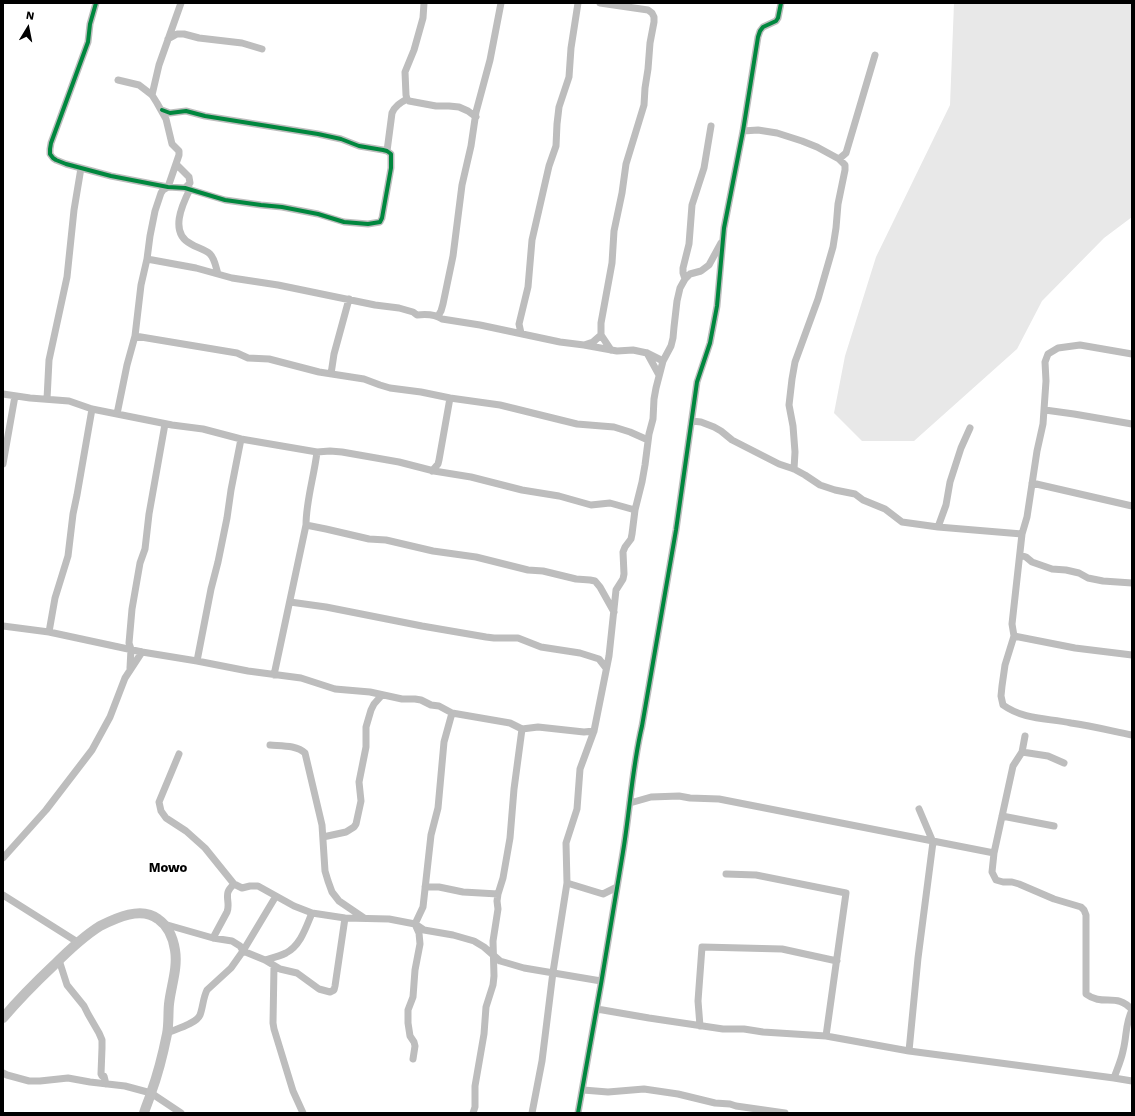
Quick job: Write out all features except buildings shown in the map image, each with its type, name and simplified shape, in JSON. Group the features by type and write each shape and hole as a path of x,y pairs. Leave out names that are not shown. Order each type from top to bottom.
{"street":[{"path":"96,3 90,24 88,42 56,127 50,149 50,154 53,158 81,168 111,176 168,187 187,188 225,200 282,207 318,214 344,222 374,224 380,222 382,218 391,168 391,154 387,151 359,146 341,139 298,130 205,116 186,111 168,116"},
{"path":"152,95 159,65 181,3"},
{"path":"407,99 406,72 423,18 424,3"},
{"path":"438,316 443,304 454,256 462,184 490,60 501,3"},
{"path":"521,333 518,324 528,287 532,240 549,166 556,146 559,107 569,77 571,48 578,3"},
{"path":"600,3 648,10 654,17 643,111 626,164 614,231 612,262 604,305 601,335 611,350"},
{"path":"578,1113 617,887 637,746 649,687 676,530 697,382 710,343 717,306 722,258 722,241 743,131 758,37 763,27 776,21 781,3"},
{"path":"168,39 177,34 184,34 199,38 242,43 262,49"},
{"path":"839,159 846,153 875,55"},
{"path":"117,414 127,365 135,336 140,292 155,211 160,193 168,187 179,155 178,151 172,144 168,116 152,95 139,85 118,80"},
{"path":"407,99 410,101 436,106 459,107 476,117"},
{"path":"387,151 392,113 398,105 407,99"},
{"path":"685,279 683,268 689,244 692,205 704,168 711,126"},
{"path":"743,131 758,130 777,134 817,147 839,159 845,165 838,204 833,247 818,299 795,362 792,379 789,404 793,426 794,469"},
{"path":"176,164 189,177 190,183 187,188 179,215 181,234 184,240 210,254 214,260 218,274"},
{"path":"47,399 49,360 67,278 74,210 81,168"},
{"path":"532,1113 542,1061 552,972 567,883 566,843 577,809 580,769 592,739 609,656 616,590 624,574 623,552 631,539 632,534 635,510 653,419 656,388 663,361 671,346 673,338 680,288 690,274 701,271 709,265 722,241"},
{"path":"715,254 722,258"},
{"path":"147,259 196,268 232,278 375,305 399,308 413,312 417,315 427,314 438,316 442,319 480,325 560,342 617,351 632,350 647,353 663,361"},
{"path":"331,374 334,354 349,299"},
{"path":"510,331 518,324"},
{"path":"584,345 593,342 601,335"},
{"path":"135,336 237,354 248,358 269,359 319,372 364,379 390,388 500,405 578,424 614,427 648,440"},
{"path":"1132,354 1086,345 1073,345 1058,348 1048,354 1045,362 1046,381 1043,424 1037,451 1028,517 1022,534 1012,624 1014,636 1005,665 1001,696 1003,705 1014,712 1028,717 1070,722 1132,735"},
{"path":"647,353 659,376"},
{"path":"3,394 69,401 92,409 165,424 203,429 241,439 317,452 335,451 399,462 432,471 470,477 522,490 560,496 591,505 610,503 635,510"},
{"path":"3,464 15,396"},
{"path":"432,471 438,464 439,460 450,398"},
{"path":"48,632 55,598 68,556 73,514 92,409"},
{"path":"1045,410 1132,424"},
{"path":"692,421 701,422 714,427 732,440 779,464 794,469 824,487 855,494 863,500 885,509 902,522 938,527 1022,534"},
{"path":"130,669 131,649 129,643 132,609 137,577 145,549 149,514 165,424"},
{"path":"938,527 946,505 950,482 961,448 970,428"},
{"path":"197,660 211,589 223,540 241,439"},
{"path":"274,675 306,526 306,513 317,452"},
{"path":"1032,482 1132,506"},
{"path":"306,526 373,540 386,540 432,550 476,557 528,570 543,571 576,579 595,581 600,586 614,613"},
{"path":"1020,555 1026,557 1032,562 1052,569 1079,573 1088,578 1103,581 1132,583"},
{"path":"290,602 326,607 490,638 518,638 541,647 580,653 599,659 609,656"},
{"path":"3,626 48,632 142,652 197,660 248,671 308,680 336,689 370,692 402,699 421,700 452,713 510,723 522,729 546,727 584,732 594,731"},
{"path":"1014,636 1075,648 1132,655"},
{"path":"3,858 46,810 92,750 110,717 125,678 142,652"},
{"path":"599,659 606,668"},
{"path":"370,692 374,704"},
{"path":"323,837 346,832 356,824 361,801 359,782 366,747 366,727 374,704 382,695"},
{"path":"413,1059 415,1046 410,1036 408,1010 413,997 415,970 420,944 419,933 415,924 423,907 431,835 438,808 444,742 452,713"},
{"path":"473,1113 474,1086 484,1034 486,1007 493,985 493,941 498,909 498,894 503,878 510,838 514,789 522,729"},
{"path":"584,732 592,739"},
{"path":"1025,736 1022,752 1013,766 994,853 992,872 996,880 1019,884 1054,899 1081,907 1084,910 1086,915 1086,994 1091,998 1099,1000 1122,1001 1132,1010 1126,1026 1122,1056 1114,1078"},
{"path":"270,745 297,748 305,753 317,808 320,813 328,881 332,892 339,901 364,918"},
{"path":"1022,752 1048,756 1064,763"},
{"path":"179,754 159,802 161,811 166,818 186,831 205,848 234,884 242,888 258,886 294,906 312,913 345,918 389,919 415,924 424,930 453,935 474,941 484,947 500,961 524,968 601,981"},
{"path":"630,803 650,798 679,796 719,799 994,853"},
{"path":"909,1051 918,958 933,842 920,809"},
{"path":"1002,816 1054,826"},
{"path":"726,874 756,875 846,894 826,1036"},
{"path":"567,883 603,894 617,887"},
{"path":"213,938 228,912 228,891 234,884"},
{"path":"425,887 439,887 462,892 498,894"},
{"path":"3,895 78,943"},
{"path":"167,1033 198,1019 207,990 231,968 276,896"},
{"path":"3,1018 22,997 78,943 100,927 130,914 144,913 155,916 164,924 170,935 175,950 174,982 169,1005 167,1033 152,1093 144,1113"},
{"path":"265,960 286,953 297,944 312,913"},
{"path":"164,924 213,938 232,941 240,946 243,951 265,960 280,969 296,973 319,989 330,992 334,990 335,986 345,918"},
{"path":"700,1026 698,1001 702,947 782,949 836,961"},
{"path":"60,960 67,985 84,1006 102,1040 101,1074 104,1076 106,1084"},
{"path":"274,966 274,1029 293,1091 303,1113"},
{"path":"597,1009 723,1029 744,1029 791,1035 826,1036 909,1051 1132,1081"},
{"path":"3,1073 29,1081 68,1078 125,1086 152,1093 181,1113"},
{"path":"582,1090 608,1092 644,1089 678,1094 715,1103 785,1113"}],"shaded area":[{"path":"954,3 1132,3 1132,217 1104,238 1042,301 1017,349 914,441 862,441 834,413 845,356 876,257 950,105"}],"cycle path":[{"path":"96,3 90,24 88,42 51,143 50,154 53,158 66,164 111,176 168,187 185,188 225,200 282,207 318,214 344,222 368,224 380,222 391,168 391,154 387,151 359,146 341,139 318,134 205,116 186,111 170,113 162,110"},
{"path":"578,1113 618,885 636,758 676,530 697,382 710,343 717,306 724,228 743,131 758,37 763,27 776,21 781,3"}],"district":[{"name":"Mowo","path":"168,868"}]}
